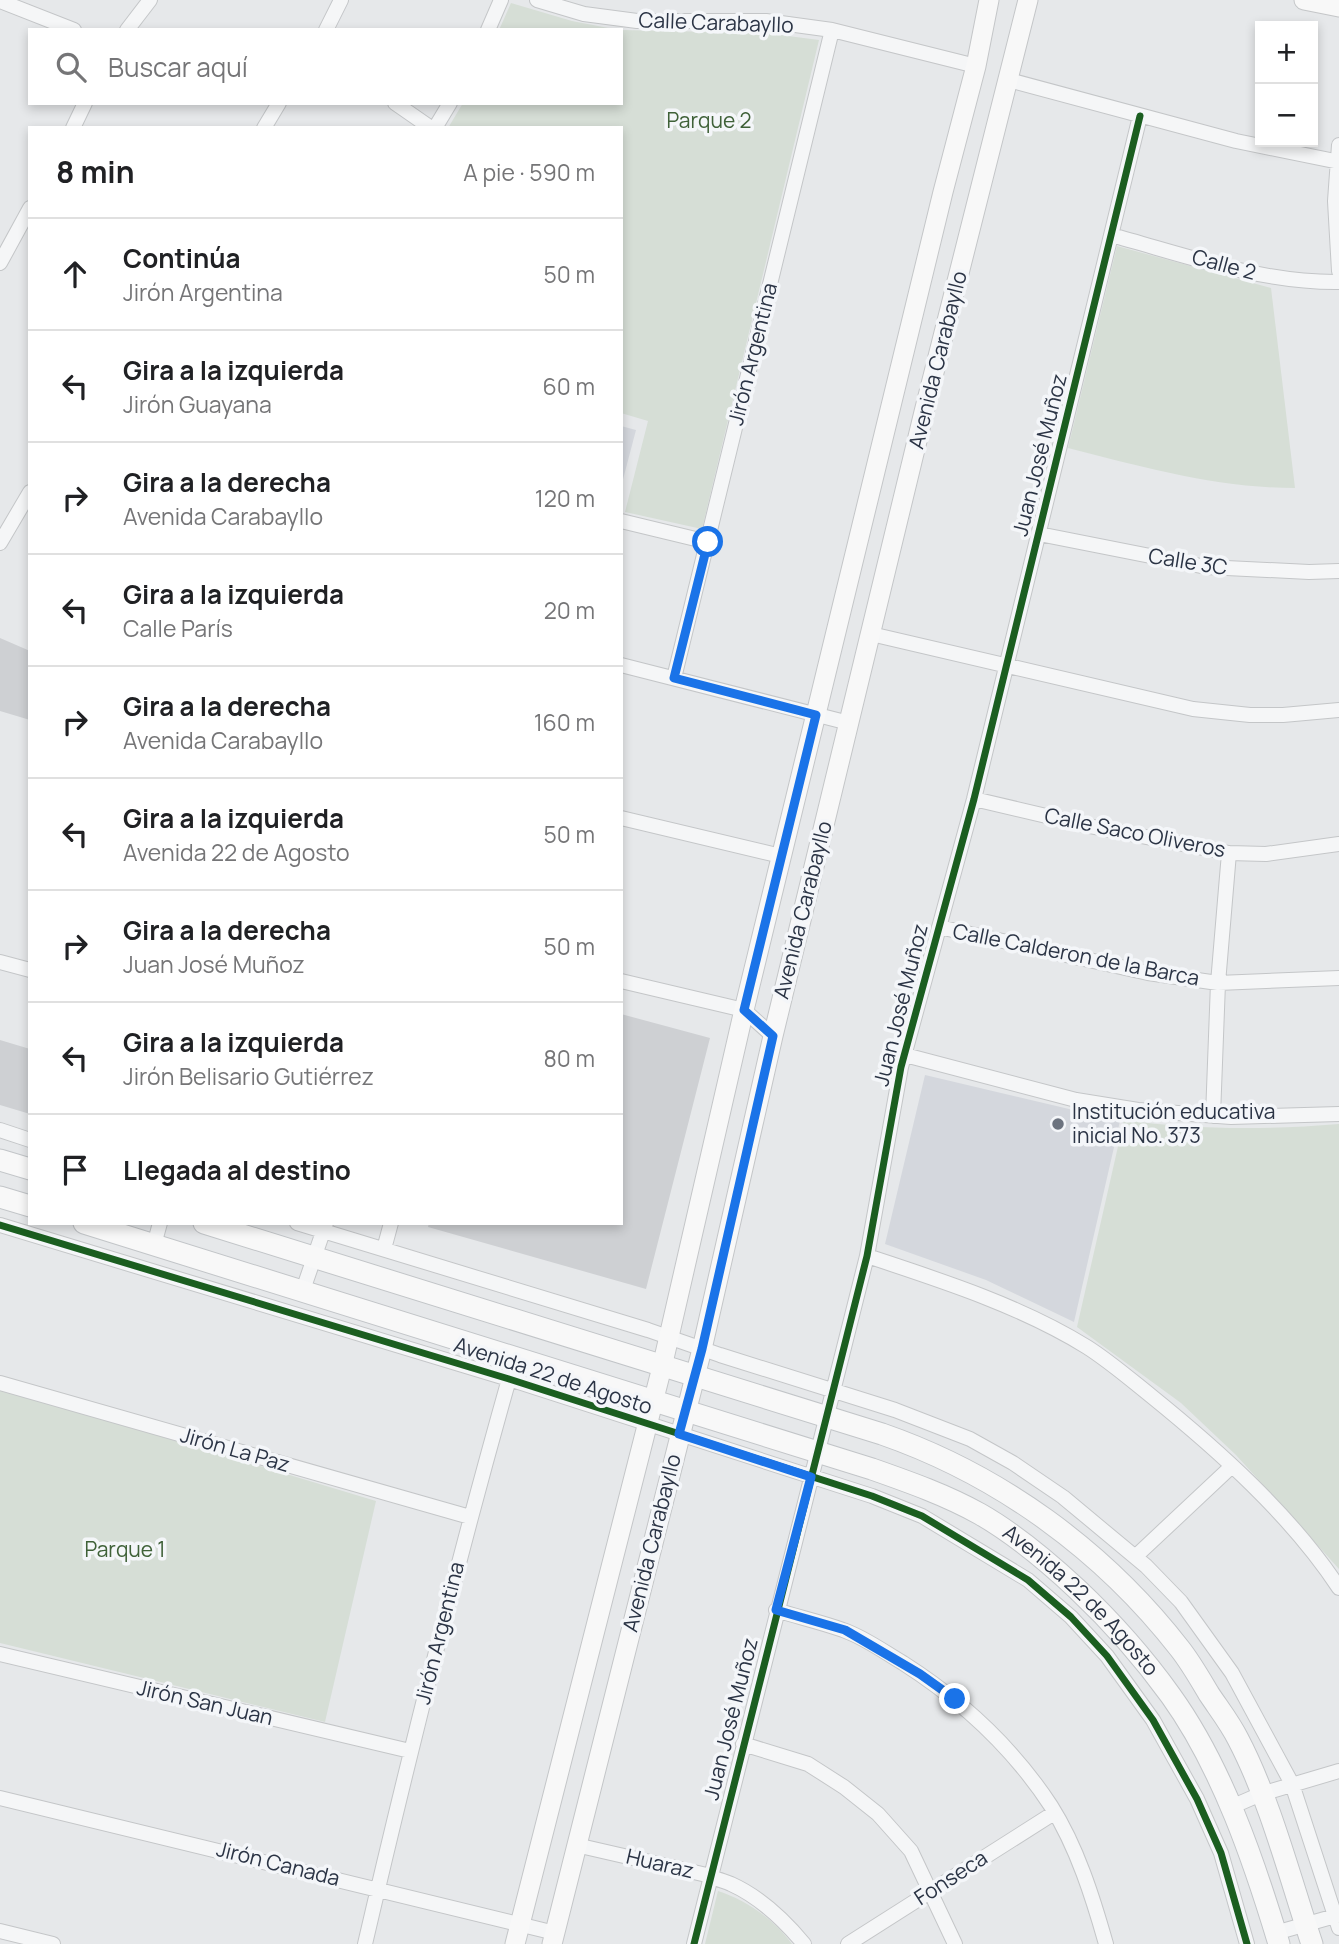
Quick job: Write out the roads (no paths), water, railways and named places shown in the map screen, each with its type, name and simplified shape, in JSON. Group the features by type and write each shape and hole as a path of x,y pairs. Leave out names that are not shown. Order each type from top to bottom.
{"main road":[{"name":"Avenida Carabayllo","path":"516,1944 662,1367 744,1010 976,66 989,0"},
{"name":"Avenida Carabayllo","path":"553,1939 702,1349 773,1036 1028,0"},
{"path":"1304,0 1339,7"},
{"path":"0,1160 28,1169"},
{"path":"0,1197 28,1205"},
{"name":"Avenida 22 de Agosto","path":"90,1225 909,1482 981,1515 1055,1568 1105,1615 1173,1698 1199,1741 1231,1807 1277,1939"},
{"name":"Avenida 22 de Agosto","path":"210,1225 920,1447 993,1483 1045,1518 1091,1554 1181,1650 1238,1738 1261,1794 1309,1935"}],"street":[{"path":"129,28 150,0"},
{"path":"328,28 341,0"},
{"path":"489,28 501,0"},
{"name":"Calle Carabayllo","path":"537,0 584,13 637,21 766,21 832,30 976,66"},
{"path":"0,1 69,28"},
{"name":"Jirón Argentina","path":"674,678 832,30"},
{"path":"1009,80 1236,141 1338,162"},
{"path":"74,126 84,105"},
{"path":"265,126 278,105"},
{"path":"398,105 430,126"},
{"path":"434,126 449,105"},
{"name":"Juan José Muñoz","path":"694,1944 867,1256 905,1055 974,799 1140,116"},
{"path":"1339,145 1335,201 1339,271"},
{"path":"0,263 28,212"},
{"name":"Calle 2","path":"1111,235 1265,276 1304,283 1339,282"},
{"path":"0,541 28,495"},
{"path":"623,521 708,542"},
{"name":"Calle 3C","path":"1039,534 1206,567 1296,572 1339,571"},
{"path":"871,634 1108,690 1222,713 1283,715 1339,710"},
{"path":"623,665 849,723"},
{"name":"Calle Saco Oliveros","path":"974,799 1089,826 1230,853 1266,854 1339,844"},
{"path":"623,818 781,856"},
{"path":"1213,1116 1218,983 1230,853"},
{"name":"Calle Calderon de la Barca","path":"939,927 1148,973 1218,983 1339,978"},
{"path":"0,962 28,969"},
{"path":"623,981 744,1010 773,1036"},
{"path":"905,1055 1076,1100 1138,1110 1213,1116 1339,1114"},
{"path":"0,1130 28,1139"},
{"name":"Avenida 22 de Agosto","path":"0,1225 509,1380 872,1496 922,1516 1028,1580 1071,1617 1107,1656 1153,1720 1197,1799 1220,1853 1247,1944"},
{"path":"155,1245 160,1225"},
{"path":"384,1249 390,1225"},
{"path":"303,1290 325,1227 384,1249 895,1410 970,1439 1013,1463 1063,1497 1135,1556 1181,1602 1232,1673 1292,1784 1338,1920 1309,1935 1277,1939"},
{"path":"867,1256 967,1290 1087,1347 1194,1430 1232,1466 1291,1528 1339,1588"},
{"name":"Jirón Argentina","path":"365,1944 410,1751 470,1517 509,1380"},
{"name":"Jirón La Paz","path":"0,1382 470,1517"},
{"path":"1135,1556 1232,1466"},
{"path":"776,1610 845,1630 920,1674 955,1699 990,1730 1054,1812 1094,1902 1106,1944"},
{"name":"Jirón San Juan","path":"0,1654 410,1751"},
{"path":"743,1744 808,1765 844,1787 878,1814 911,1851 956,1944"},
{"path":"1231,1807 1261,1794 1339,1771"},
{"name":"Jirón Canada","path":"0,1798 520,1924 553,1939"},
{"name":"Fonseca","path":"848,1944 1054,1812"},
{"name":"Huaraz","path":"576,1845 711,1876 732,1885 760,1902 804,1944"},
{"path":"0,1931 52,1944"}],"place":[{"name":"Institución educativa inicial No. 373","path":"1058,1124"}],"park label":[{"name":"Parque 2","path":"709,121"},
{"name":"Parque 1","path":"125,1550"}]}
